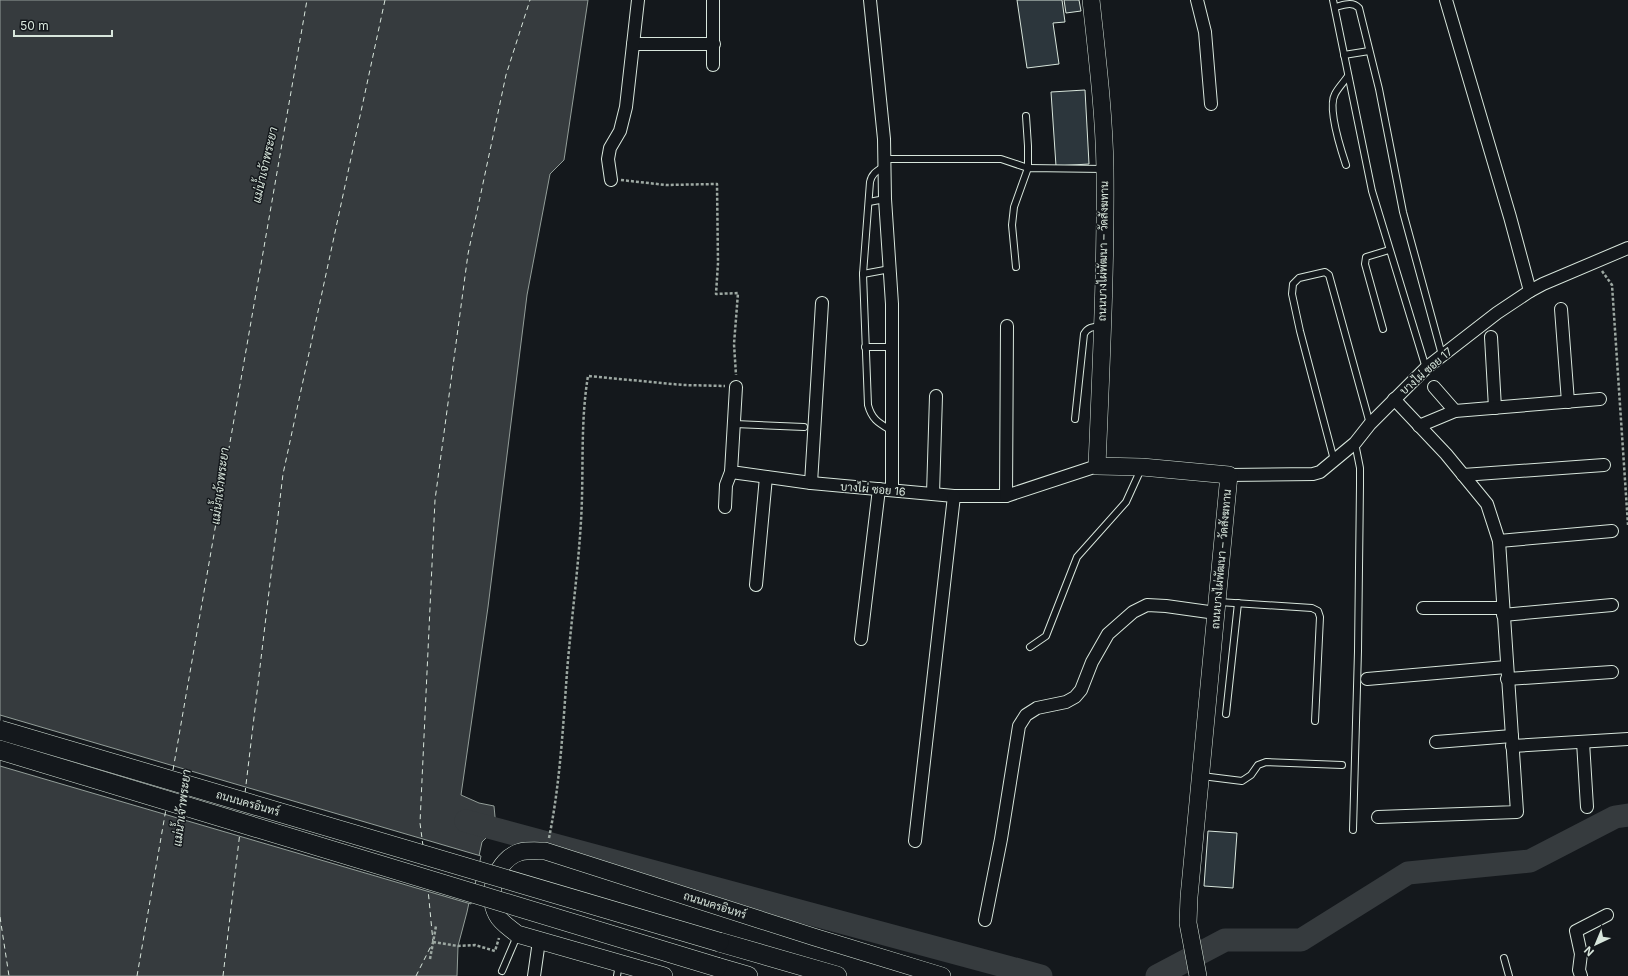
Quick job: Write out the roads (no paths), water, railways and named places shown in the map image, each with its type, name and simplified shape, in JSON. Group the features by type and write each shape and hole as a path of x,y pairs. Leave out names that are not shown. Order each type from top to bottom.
{"main road":[{"name":"ถนนนครอินทร์","path":"0,730 836,976"},
{"name":"ถนนนครอินทร์","path":"0,750 748,976"}],"street":[{"path":"616,180 608,159 610,148 620,131 626,107 638,0"},
{"path":"713,0 713,65"},
{"path":"870,0 885,163 885,199 890,269 892,347 892,490"},
{"name":"ถนนบางไผ่พัฒนา – วัดสังฆทาน","path":"1091,0 1101,96 1105,169 1102,326 1097,466 1142,467 1229,475 1189,897 1188,923 1198,973"},
{"path":"1197,0 1205,32 1211,104"},
{"path":"1446,0 1530,291"},
{"path":"633,44 714,44"},
{"name":"บางไผ่ ซอย 17","path":"1229,475 1313,474 1320,472 1335,462 1355,443 1370,424 1426,368 1497,313 1530,291 1628,248"},
{"path":"811,483 822,303"},
{"path":"1561,309 1568,402"},
{"path":"1006,496 1007,326"},
{"path":"1491,337 1495,408"},
{"path":"725,507 726,485 731,472 736,387"},
{"path":"1434,388 1455,411"},
{"path":"933,494 936,396"},
{"path":"1378,817 1517,812 1499,541 1488,504 1394,399"},
{"path":"1419,426 1455,411 1600,400"},
{"path":"1463,475 1604,465"},
{"name":"บางไผ่ ซอย 16","path":"731,472 811,483 954,496 1006,496 1097,466"},
{"path":"756,585 766,477"},
{"path":"861,639 879,489"},
{"path":"915,841 954,496"},
{"path":"1499,541 1612,531"},
{"path":"985,920 1001,839 1019,726 1026,715 1037,708 1066,702 1075,697 1081,690 1092,662 1108,634 1133,612 1147,605 1216,607"},
{"path":"1423,608 1503,611 1612,605"},
{"path":"1367,679 1507,673 1612,672"},
{"path":"1436,742 1583,742 1628,739"},
{"path":"1583,742 1587,807"},
{"name":"ถนนนครอินทร์","path":"664,976 619,969 517,934 503,923 496,915 493,905 492,888 497,873 510,858 520,852 545,850 814,937 942,976"},
{"path":"1581,976 1579,970 1581,954 1576,931 1607,915"},
{"path":"534,976 539,941"}],"lane":[{"path":"1333,0 1372,191 1426,368"},
{"path":"1335,7 1351,4 1360,8 1379,89 1403,212 1442,355"},
{"path":"1344,55 1369,51"},
{"path":"1346,165 1336,134 1333,112 1334,96 1348,76"},
{"path":"1016,267 1012,225 1014,208 1028,168 1026,116"},
{"path":"892,431 878,423 870,414 868,405 862,274 872,176 876,171 885,163 1001,159 1028,168 1105,169"},
{"path":"869,202 885,199"},
{"path":"1383,329 1365,264 1366,257 1389,250"},
{"path":"862,274 890,269"},
{"path":"1335,462 1300,331 1292,294 1293,284 1299,278 1325,272 1329,275 1370,424"},
{"path":"1075,419 1084,334 1086,330 1091,327 1102,326"},
{"path":"865,347 892,347"},
{"path":"734,424 804,427"},
{"path":"1353,830 1358,651 1360,485 1360,468 1355,443"},
{"path":"1030,647 1046,636 1077,557 1126,502 1142,467"},
{"path":"1226,714 1238,603"},
{"path":"1216,607 1238,603 1312,608 1318,611 1320,617 1315,721"},
{"path":"1200,776 1242,781 1251,775 1258,765 1266,762 1342,765"},
{"path":"502,971 517,934"},
{"path":"1504,958 1509,976"}],"water":[{"name":"แม่น้ำเจ้าพระยา","path":"0,0 588,0 564,160 550,174 527,295 488,607 461,795 479,803 494,806 496,828 482,842 458,946 457,976 0,976"}],"waterway":[{"path":"1157,976 1225,940 1301,940 1408,873 1530,861 1615,817 1628,815"},
{"path":"466,821 1041,976"}]}
